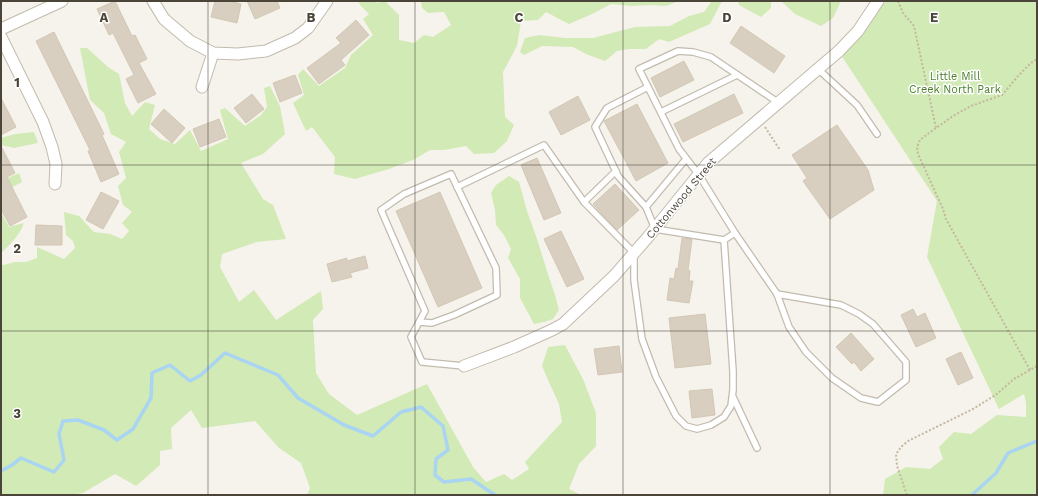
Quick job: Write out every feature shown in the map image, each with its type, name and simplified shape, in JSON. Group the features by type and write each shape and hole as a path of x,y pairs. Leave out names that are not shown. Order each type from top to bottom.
{"street":[{"path":"1,29 62,1"},
{"path":"153,1 164,19 190,42 213,53 238,54 266,51 295,38 308,28 327,1"},
{"name":"Cottonwood Street","path":"464,366 514,347 563,324 614,276 655,229 708,163 839,51 858,31 878,1"},
{"path":"1,37 43,122 52,147 56,164 55,184"},
{"path":"202,87 213,53"}],"lane":[{"path":"777,294 841,305 859,314 873,324 906,362 906,380 878,402 861,398 832,378 806,352 789,327 777,294 735,232 699,174 679,149 639,69 678,50 693,52 711,57 779,103"},
{"path":"818,69 858,105 877,134"},
{"path":"661,112 737,75"},
{"path":"648,87 606,108 595,127 618,176 646,207 655,229 724,240 735,232"},
{"path":"457,187 544,145 584,202 634,253 634,280 642,339 656,377 676,416 686,426 697,429 711,425 724,417 731,406 733,371 724,240"},
{"path":"646,207 686,159"},
{"path":"584,202 616,171"},
{"path":"419,322 432,323 454,315 497,295 496,268 451,174 404,194 381,210 425,310 411,337 422,362 464,366"},
{"path":"732,397 757,448"}],"path":[{"path":"898,1 903,13 914,26 936,128"},
{"path":"1030,370 946,219 943,209 918,154 917,147 920,140 953,116 970,106 1002,96 1019,75 1037,59"},
{"path":"759,120 780,150"},
{"path":"907,495 896,454 902,446 908,441 973,410 997,394 1014,379 1037,366"}],"green space":[{"path":"358,1 375,1 377,3 385,1 399,15 399,40 414,43 424,35 433,37 451,25 444,12 428,13 422,8 421,1 679,1 666,6 632,6 611,4 569,24 546,12 538,20 521,21 517,46 503,72 505,117 514,125 507,141 494,153 474,154 466,146 444,150 430,150 413,160 355,179 334,174 335,157 312,127 306,131 293,103 304,95 298,75 303,69 319,86 345,68 351,55 373,35 363,19 369,14"},
{"path":"712,1 722,1 710,24 669,42 659,39 646,49 617,51 605,61 586,54 573,47 542,46 524,55 520,52 525,38 539,35 565,38 593,38 635,27 670,26 689,16 704,12"},
{"path":"738,1 771,1 771,8 761,17 739,5"},
{"path":"781,1 841,1 833,18 821,26 795,14"},
{"name":"Little Mill Creek North Park","path":"886,1 1037,1 1037,495 883,495 885,479 906,467 930,469 943,459 939,447 954,432 971,434 997,415 1026,417 1026,403 1024,394 999,409 927,257 937,201 841,55"},
{"path":"80,48 87,48 108,67 119,74 125,103 132,116 145,102 155,105 149,129 160,139 175,144 190,130 201,151 228,139 220,110 225,108 245,126 261,115 267,107 264,88 270,86 280,106 285,134 263,154 241,163 263,199 273,205 286,239 257,242 222,254 220,267 239,302 254,290 276,320 321,291 323,309 313,320 316,373 329,394 357,415 427,384 473,467 486,482 504,474 512,480 529,469 525,462 562,422 559,404 542,366 548,347 565,345 583,379 596,413 596,446 579,464 569,489 581,495 307,495 310,488 301,463 279,448 255,421 202,428 191,410 171,428 172,449 160,451 160,465 136,486 115,474 83,493 68,495 1,495 1,264 26,262 37,258 37,247 64,259 75,248 73,241 66,235 64,212 79,216 94,232 110,234 122,239 129,231 122,223 132,212 123,205 118,186 126,178 119,152 126,142 111,134 104,113 90,100"},
{"path":"34,132 38,143 14,148 1,145 1,138 15,134"},
{"path":"19,173 22,182 1,193 1,181"},
{"path":"509,176 519,182 559,310 553,319 544,322 534,324 520,298 520,279 508,258 511,249 504,235 496,225 495,210 491,193 496,185"},
{"path":"1,212 9,227 24,223 14,240 1,253"}],"building":[{"path":"115,1 132,36 135,35 147,59 139,63 156,94 138,103 126,79 134,75 113,33 109,35 97,9"},
{"path":"215,1 230,1 241,4 237,23 211,17"},
{"path":"247,1 277,1 280,8 255,19"},
{"path":"356,20 369,35 341,60 345,65 319,84 307,68 341,43 336,38"},
{"path":"741,26 785,56 774,73 730,43"},
{"path":"54,32 104,134 102,135 119,174 101,182 88,151 90,150 36,41"},
{"path":"684,61 694,80 660,97 651,78"},
{"path":"295,75 302,93 280,102 273,83"},
{"path":"252,94 264,109 246,123 234,108"},
{"path":"734,94 743,113 683,142 674,124"},
{"path":"578,96 590,120 561,135 549,112"},
{"path":"1,98 16,127 1,135"},
{"path":"637,104 668,163 636,181 604,121"},
{"path":"164,109 185,128 172,143 151,124"},
{"path":"219,119 226,137 200,147 193,129"},
{"path":"837,125 868,170 874,190 830,219 803,181 807,178 792,155"},
{"path":"1,146 15,173 7,177 27,217 10,226 1,209"},
{"path":"537,158 561,213 544,220 521,165"},
{"path":"615,184 639,210 617,230 593,204"},
{"path":"101,192 119,201 103,229 86,220"},
{"path":"440,192 482,288 438,307 396,211"},
{"path":"36,225 62,226 62,245 35,245"},
{"path":"561,231 584,279 567,287 544,239"},
{"path":"682,238 692,239 688,270 690,271 689,281 693,281 689,303 667,300 670,278 674,279 676,268 678,269"},
{"path":"365,256 368,268 350,273 352,277 332,282 327,264 347,258 347,261"},
{"path":"913,309 917,317 925,313 936,338 916,347 901,315"},
{"path":"705,314 711,364 675,368 669,318"},
{"path":"851,333 874,359 861,371 854,362 852,364 836,347"},
{"path":"619,346 622,372 598,375 594,349"},
{"path":"961,352 973,378 958,385 946,359"},
{"path":"712,389 715,415 692,418 689,391"}],"waterway":[{"path":"1,471 21,458 54,472 64,460 59,434 63,421 78,420 104,430 117,440 133,429 151,398 152,373 170,365 190,381 201,375 225,353 278,375 298,398 344,425 373,436 401,412 421,407 443,426 448,450 436,459 435,475 444,482 471,479 495,495"},
{"path":"972,495 996,473 1008,453 1037,441"}]}
